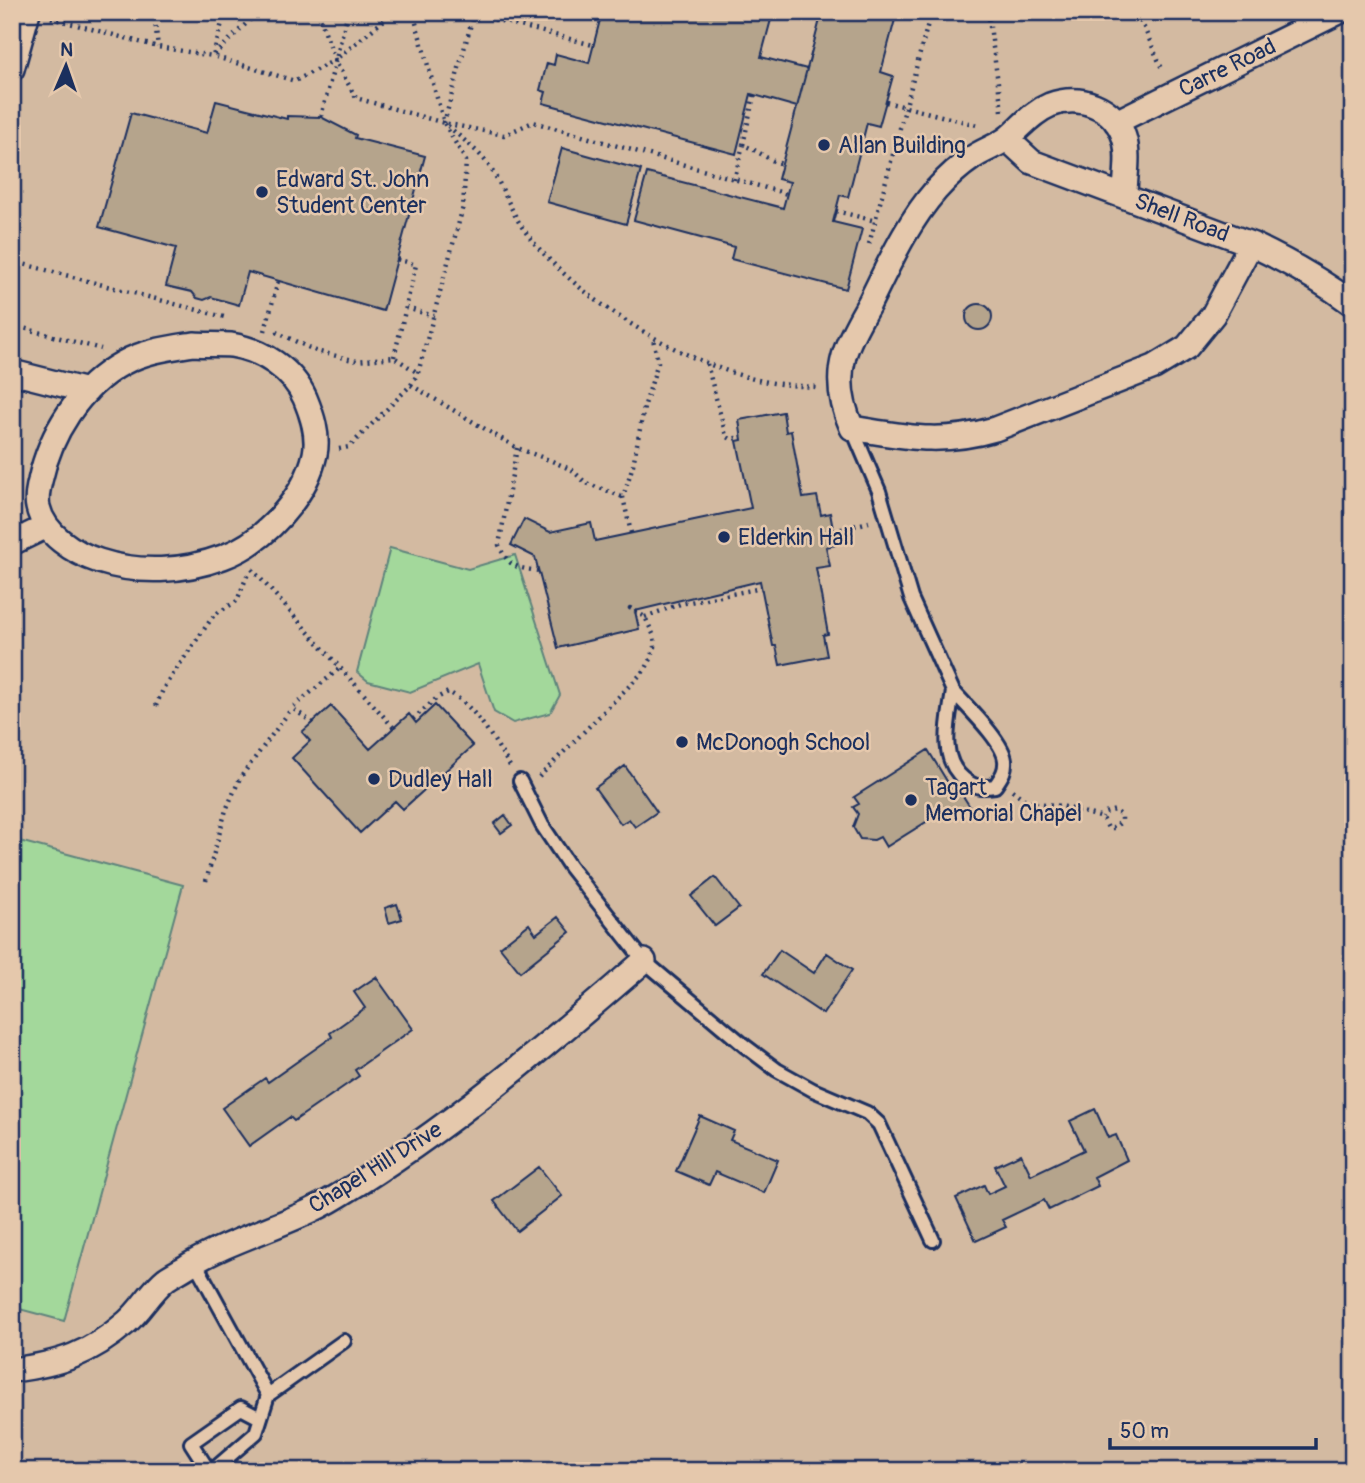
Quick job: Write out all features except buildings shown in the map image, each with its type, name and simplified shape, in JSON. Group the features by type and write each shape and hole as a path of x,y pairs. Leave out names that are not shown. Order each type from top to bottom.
{"street":[{"name":"Carre Road","path":"1116,122 1339,12"},
{"path":"13,63 37,15"},
{"path":"1125,195 1124,138 1116,122 1096,104 1075,100 1051,105 1029,118 1007,139 972,158 937,189 908,228 844,356 840,389 852,428 925,440 970,437 1154,367 1198,337 1213,315 1251,244"},
{"name":"Shell Road","path":"1007,139 1032,162 1125,195 1286,260 1353,304"},
{"path":"194,344 232,345 259,354 276,363 298,382 313,418 316,452 303,489 274,524 225,557 177,568 149,570 120,567 93,559 74,549 46,527 37,506 43,467 67,415 87,391 122,364 156,350 194,344"},
{"path":"12,372 87,391"},
{"path":"12,543 46,527"},
{"name":"Chapel Hill Drive","path":"12,1370 46,1366 91,1350 128,1321 166,1279 195,1262 335,1198 424,1140 572,1023 644,961"}],"lane":[{"path":"852,428 867,460 911,598 953,691 997,742 1005,758 1003,775 995,786 981,788 970,784 957,773 949,758 947,736 953,691"},
{"path":"523,787 542,825 570,867 644,961 745,1046 778,1070 813,1090 867,1113 880,1124 933,1240"},
{"path":"195,1262 268,1395"},
{"path":"260,1418 241,1408 191,1443 210,1471 256,1433 268,1395 344,1340"}],"path":[{"path":"154,12 158,47"},
{"path":"213,57 225,12"},
{"path":"213,57 258,12"},
{"path":"318,12 335,60 356,98 444,123 504,135 533,122 787,194"},
{"path":"321,117 348,12"},
{"path":"37,15 158,47 213,57 295,81 335,60 394,12"},
{"path":"316,452 349,447 411,385 418,373 463,207 466,161 444,123 413,12"},
{"path":"866,255 931,12"},
{"path":"988,12 993,64 1007,139"},
{"path":"1129,12 1142,23 1173,94"},
{"path":"444,123 475,13 593,45"},
{"path":"734,180 754,96"},
{"path":"886,102 978,124 1007,139"},
{"path":"444,123 484,159 522,227 547,256 588,293 653,338 707,363 751,378 788,385 840,389"},
{"path":"743,145 757,149 767,160 782,164"},
{"path":"836,211 908,228"},
{"path":"394,357 416,265 397,259"},
{"path":"12,261 239,321"},
{"path":"259,354 278,281"},
{"path":"406,308 434,316"},
{"path":"253,324 291,337 316,351 356,361 394,357 418,373"},
{"path":"12,325 136,358"},
{"path":"631,533 623,497 633,465 643,408 658,362 653,338"},
{"path":"707,363 726,436 732,439 742,437"},
{"path":"411,385 517,448 572,470 586,483 623,497"},
{"path":"517,448 499,545 505,559 519,568 539,571"},
{"path":"834,531 886,516"},
{"path":"156,706 164,687 214,615 237,601 250,567 394,728"},
{"path":"645,617 680,604 762,588"},
{"path":"413,719 448,692 457,696 489,735 523,787 546,768 645,670 655,647 654,636 645,617 630,608 635,611"},
{"path":"206,881 226,810 240,778 292,708 340,668"},
{"path":"292,708 313,723"},
{"path":"999,780 1028,802 1062,806 1103,818 1108,828 1114,828 1122,821 1122,816 1115,810 1105,813 1103,818"}],"shaded area":[{"name":"McDonogh School","path":"12,12 1353,12 1353,1471 12,1471"}],"green space":[{"path":"390,548 468,569 515,555 560,695 550,713 513,723 494,712 478,664 410,692 368,681 357,672"},
{"path":"12,839 183,885 64,1321 12,1307"}],"place":[{"name":"Allan Building","path":"824,145"},
{"name":"Edward St. John Student Center","path":"262,192"},
{"name":"Elderkin Hall","path":"724,537"},
{"name":"McDonogh School","path":"682,742"},
{"name":"Dudley Hall","path":"374,779"},
{"name":"Tagart Memorial Chapel","path":"911,800"}]}
